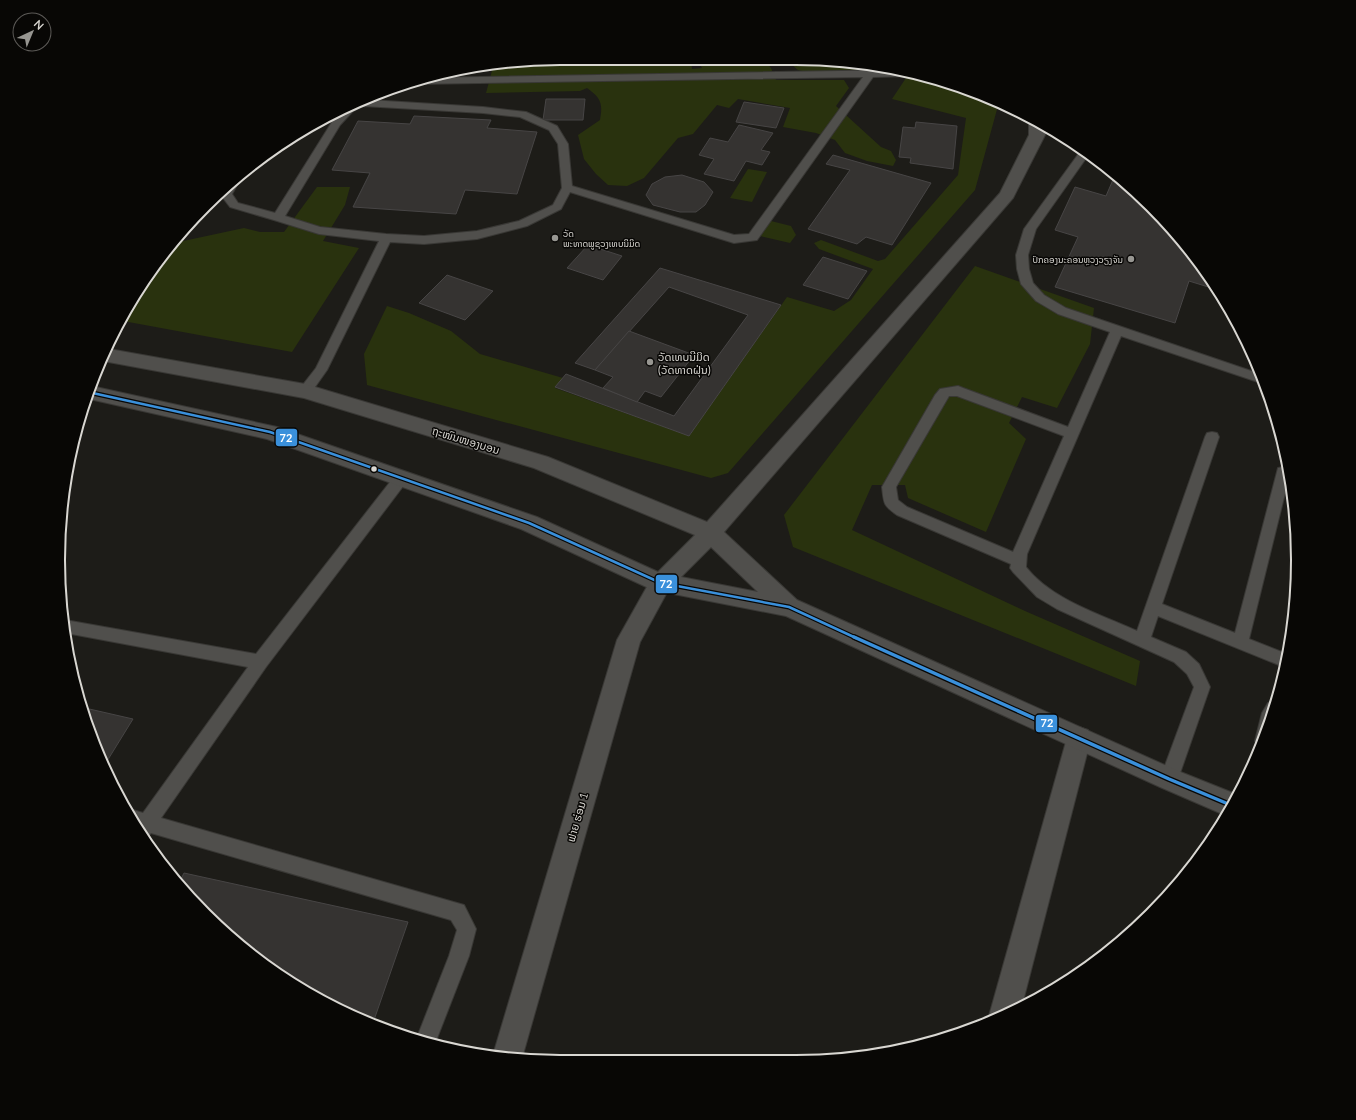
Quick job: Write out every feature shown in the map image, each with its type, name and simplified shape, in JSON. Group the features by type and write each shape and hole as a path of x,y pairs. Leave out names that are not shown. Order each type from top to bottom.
{"street":[{"name":"ຟາຍ ຮ່ອມ 1","path":"509,1052 629,640 661,583 711,534 1007,195 1037,135 1037,127"},
{"name":"ຖະໜົນໜອງບອນ","path":"110,356 305,391 541,462 711,534 789,607"},
{"name":"ຖະໜົນໜອງບອນ","path":"94,393 270,432 402,477 529,523 661,583 789,607 1169,779 1227,804"},
{"path":"1006,1008 1079,738"}],"lane":[{"path":"567,188 734,239 753,237 870,74"},
{"path":"438,81 886,74"},
{"path":"227,195 234,205 319,230 386,238 424,240 477,235 523,224 557,207 567,188 563,144 554,128 522,114 483,110 370,103"},
{"path":"278,218 336,124 344,115"},
{"path":"1082,156 1030,229 1022,255 1023,269 1027,284 1040,298 1062,311 1256,378"},
{"path":"305,391 321,370 386,238"},
{"path":"1117,330 1020,554 1018,568 1042,593 1062,604 1180,657 1193,669 1202,687 1169,779"},
{"path":"1019,561 902,512 890,503 889,487 940,398 945,392 958,391 1072,434"},
{"path":"1142,640 1212,437"},
{"path":"1240,643 1283,473"},
{"path":"141,824 260,662 402,477"},
{"path":"1153,607 1281,659"},
{"path":"69,627 260,662"},
{"path":"141,824 457,912 467,929 459,956 427,1037"}],"green space":[{"path":"560,65 692,65 692,69 702,68 700,65 768,65 776,80 844,80 849,88 836,106 881,147 891,151 896,160 893,166 867,161 845,153 835,140 816,133 783,127 790,108 738,99 729,108 717,105 693,134 678,138 644,178 627,186 608,185 596,174 584,159 578,135 600,120 600,101 587,88 580,91 486,93 492,70 495,69"},
{"path":"792,65 828,66 868,70 816,72 798,70"},
{"path":"906,78 955,91 997,108 975,190 728,473 711,478 367,385 364,354 387,306 409,313 451,331 480,354 563,378 555,388 689,436 787,297 834,311 851,300 873,269 819,249 814,243 821,240 878,261 885,259 958,175 966,118 892,99"},
{"path":"748,169 767,172 752,202 730,198"},
{"path":"317,187 350,187 345,205 323,241 359,248 292,352 126,322 148,285 182,241 244,228 260,232 284,232"},
{"path":"771,221 791,226 796,235 790,243 760,236"},
{"path":"975,266 1094,308 1090,344 1057,408 1022,397 1009,423 1026,439 986,532 908,498 905,485 872,485 852,530 1025,611 1140,661 1136,686 793,547 784,515"}],"building":[{"path":"546,99 585,99 583,120 543,120"},
{"path":"744,102 784,108 776,128 736,122"},
{"path":"414,116 491,120 487,128 537,132 517,194 465,190 456,214 353,207 370,173 332,170 358,121 410,124"},
{"path":"916,122 957,126 953,169 910,163 911,158 899,157 903,127 915,128"},
{"path":"739,125 773,133 761,150 770,152 762,165 746,161 734,181 704,174 714,159 699,155 710,138 728,142"},
{"path":"833,155 931,183 892,245 866,237 857,244 808,229 850,170 826,164"},
{"path":"682,175 704,182 713,192 705,205 696,212 680,212 653,205 646,195 652,184 665,177"},
{"name":"ປົກຄອງນະຄອນຫຼວງວຽງຈັນ","path":"1113,180 1146,210 1168,234 1189,259 1209,287 1189,281 1175,323 1055,287 1078,237 1055,230 1075,187 1106,196"},
{"path":"588,245 622,256 603,280 567,268"},
{"path":"823,257 867,271 848,299 803,285"},
{"path":"660,268 781,305 689,436 555,387 566,374 674,416 748,315 669,287 595,370 575,363"},
{"path":"447,275 493,291 465,320 419,303"},
{"path":"629,331 694,355 661,397 645,391 637,402 603,388 613,377 595,370"},
{"path":"88,709 133,719 108,760"},
{"path":"184,873 408,922 375,1018 341,1004 312,989 285,972 234,932 210,910 181,878"}],"transit line":[{"name":"72","path":"94,393 270,432 529,523 661,583 789,607 1169,779 1227,804"}],"place":[{"name":"ວັດ ພະທາດພູຊວງເທບນິມິດ","path":"555,238"},
{"name":"ປົກຄອງນະຄອນຫຼວງວຽງຈັນ","path":"1131,259"},
{"name":"ວັດເທບນີມິດ (ວັດທາດຝຸ່ນ)","path":"650,362"}]}
